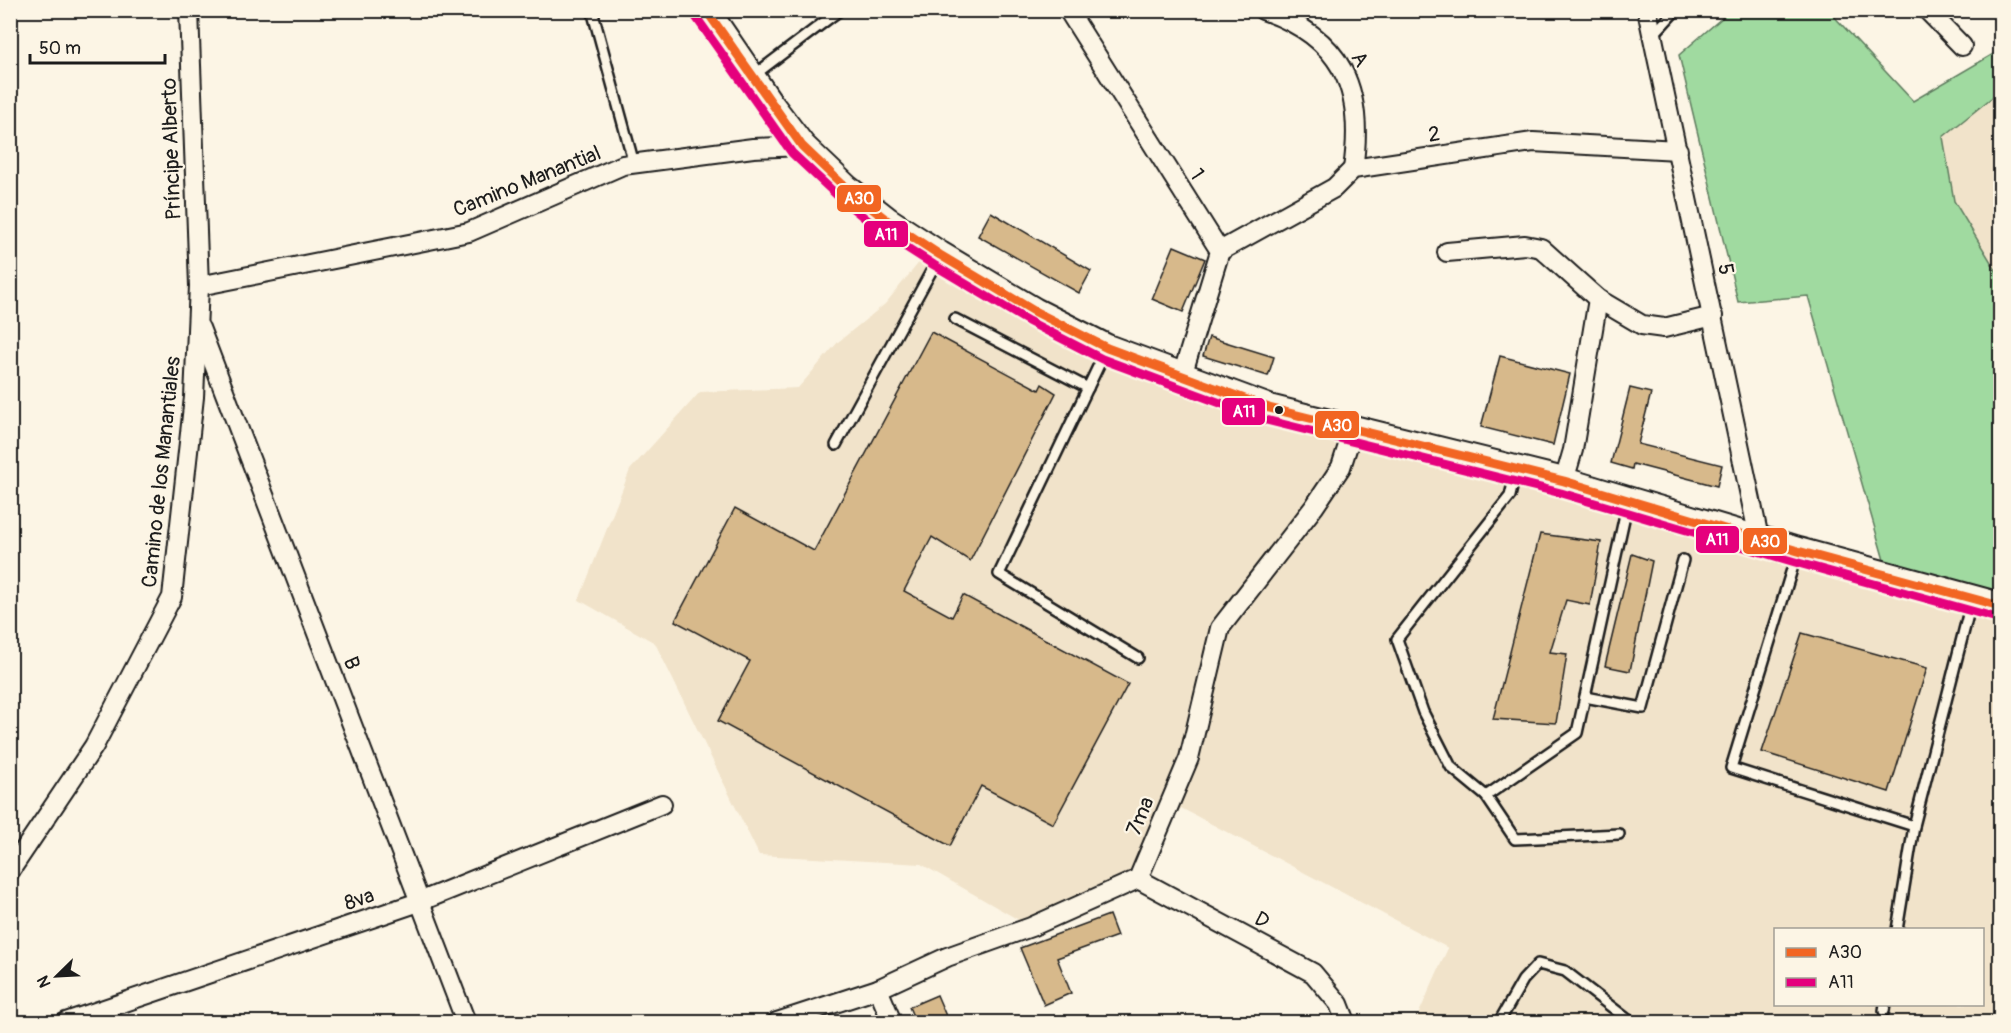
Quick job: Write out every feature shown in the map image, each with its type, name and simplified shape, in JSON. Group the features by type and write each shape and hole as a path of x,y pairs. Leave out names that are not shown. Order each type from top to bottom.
{"main road":[{"path":"706,10 802,146 846,188 888,221 940,255 1034,311 1107,348 1269,408 1564,481 1798,551 2001,606"}],"street":[{"name":"Príncipe Alberto","path":"189,10 199,286"},
{"name":"1","path":"1068,10 1220,251"},
{"name":"A","path":"1263,10 1308,31 1340,64 1351,87 1356,107 1357,140 1353,169"},
{"name":"5","path":"1647,10 1759,538"},
{"path":"1927,10 1962,46"},
{"name":"2","path":"1353,169 1533,142 1678,150"},
{"name":"Camino Manantial","path":"199,286 469,232 623,165 753,148 802,146"},
{"path":"1182,375 1220,251 1334,189 1353,169"},
{"path":"1448,252 1525,245 1541,248 1598,299 1642,324 1664,328 1713,316"},
{"name":"Camino de los Manantiales","path":"10,871 94,746 172,597 194,397 199,286"},
{"path":"1564,481 1573,450 1598,299"},
{"name":"B","path":"197,320 466,1023"},
{"name":"7ma","path":"1138,879 1189,758 1220,628 1314,507 1341,467 1353,430"},
{"name":"8va","path":"66,1023 419,902 662,804"},
{"path":"777,1023 878,989 947,957 1031,927 1138,879"},
{"name":"D","path":"1138,879 1313,973 1339,1004 1346,1022"},
{"path":"878,989 892,1023"}],"lane":[{"path":"592,10 634,164"},
{"path":"752,77 840,10"},
{"path":"1652,35 1676,10"},
{"path":"836,445 940,255"},
{"path":"956,319 1088,388"},
{"path":"1107,348 999,574 1138,657"},
{"path":"1517,469 1510,496 1397,639 1423,712 1451,767 1486,796 1515,839 1619,834"},
{"path":"1486,796 1577,734 1628,501"},
{"path":"1798,551 1731,768 1914,826"},
{"path":"1585,697 1643,708 1683,560"},
{"path":"1897,928 1914,826 1972,599"},
{"path":"1499,1023 1523,980 1538,964 1565,971 1631,1023"}],"shaded area":[{"path":"2000,91 2000,277 1954,201 1943,137"},
{"path":"930,249 1182,376 2000,595 2000,1022 1415,1022 1448,948 1181,808 1138,879 1031,927 921,864 759,855 655,643 579,600 630,470 700,392 798,388 838,342 885,304"}],"green space":[{"path":"1730,11 1829,11 1913,101 2000,50 2000,91 1943,137 1954,201 2000,277 2000,595 1888,574 1808,296 1738,302 1679,55"}],"building":[{"path":"991,212 1091,271 1079,293 978,236"},
{"path":"1174,246 1205,259 1183,312 1152,299"},
{"path":"931,332 1039,390 1042,384 1056,393 970,561 932,537 904,591 952,617 963,595 1128,684 1053,824 981,786 950,846 718,721 750,661 675,621 735,508 814,551"},
{"path":"1209,337 1274,357 1268,376 1203,356"},
{"path":"1500,356 1570,374 1553,445 1481,427"},
{"path":"1630,388 1651,393 1638,444 1722,465 1717,486 1633,464 1632,469 1611,463"},
{"path":"1540,534 1601,542 1590,605 1566,600 1550,652 1567,654 1556,723 1493,719"},
{"path":"1632,554 1652,561 1630,671 1605,666"},
{"path":"1802,633 1927,668 1889,792 1762,752"},
{"path":"1109,915 1117,936 1057,958 1071,993 1044,1005 1020,948"},
{"path":"937,995 949,1023 916,1023 909,1007"}],"transit line":[{"name":"A30","path":"706,10 802,146 846,188 888,221 940,255 1034,311 1107,348 1269,408 1564,481 1798,551 2000,606"},
{"name":"A11","path":"696,17 792,153 839,197 881,231 934,265 1028,321 1102,359 1266,420 1561,493 1795,562 1997,618"}]}
